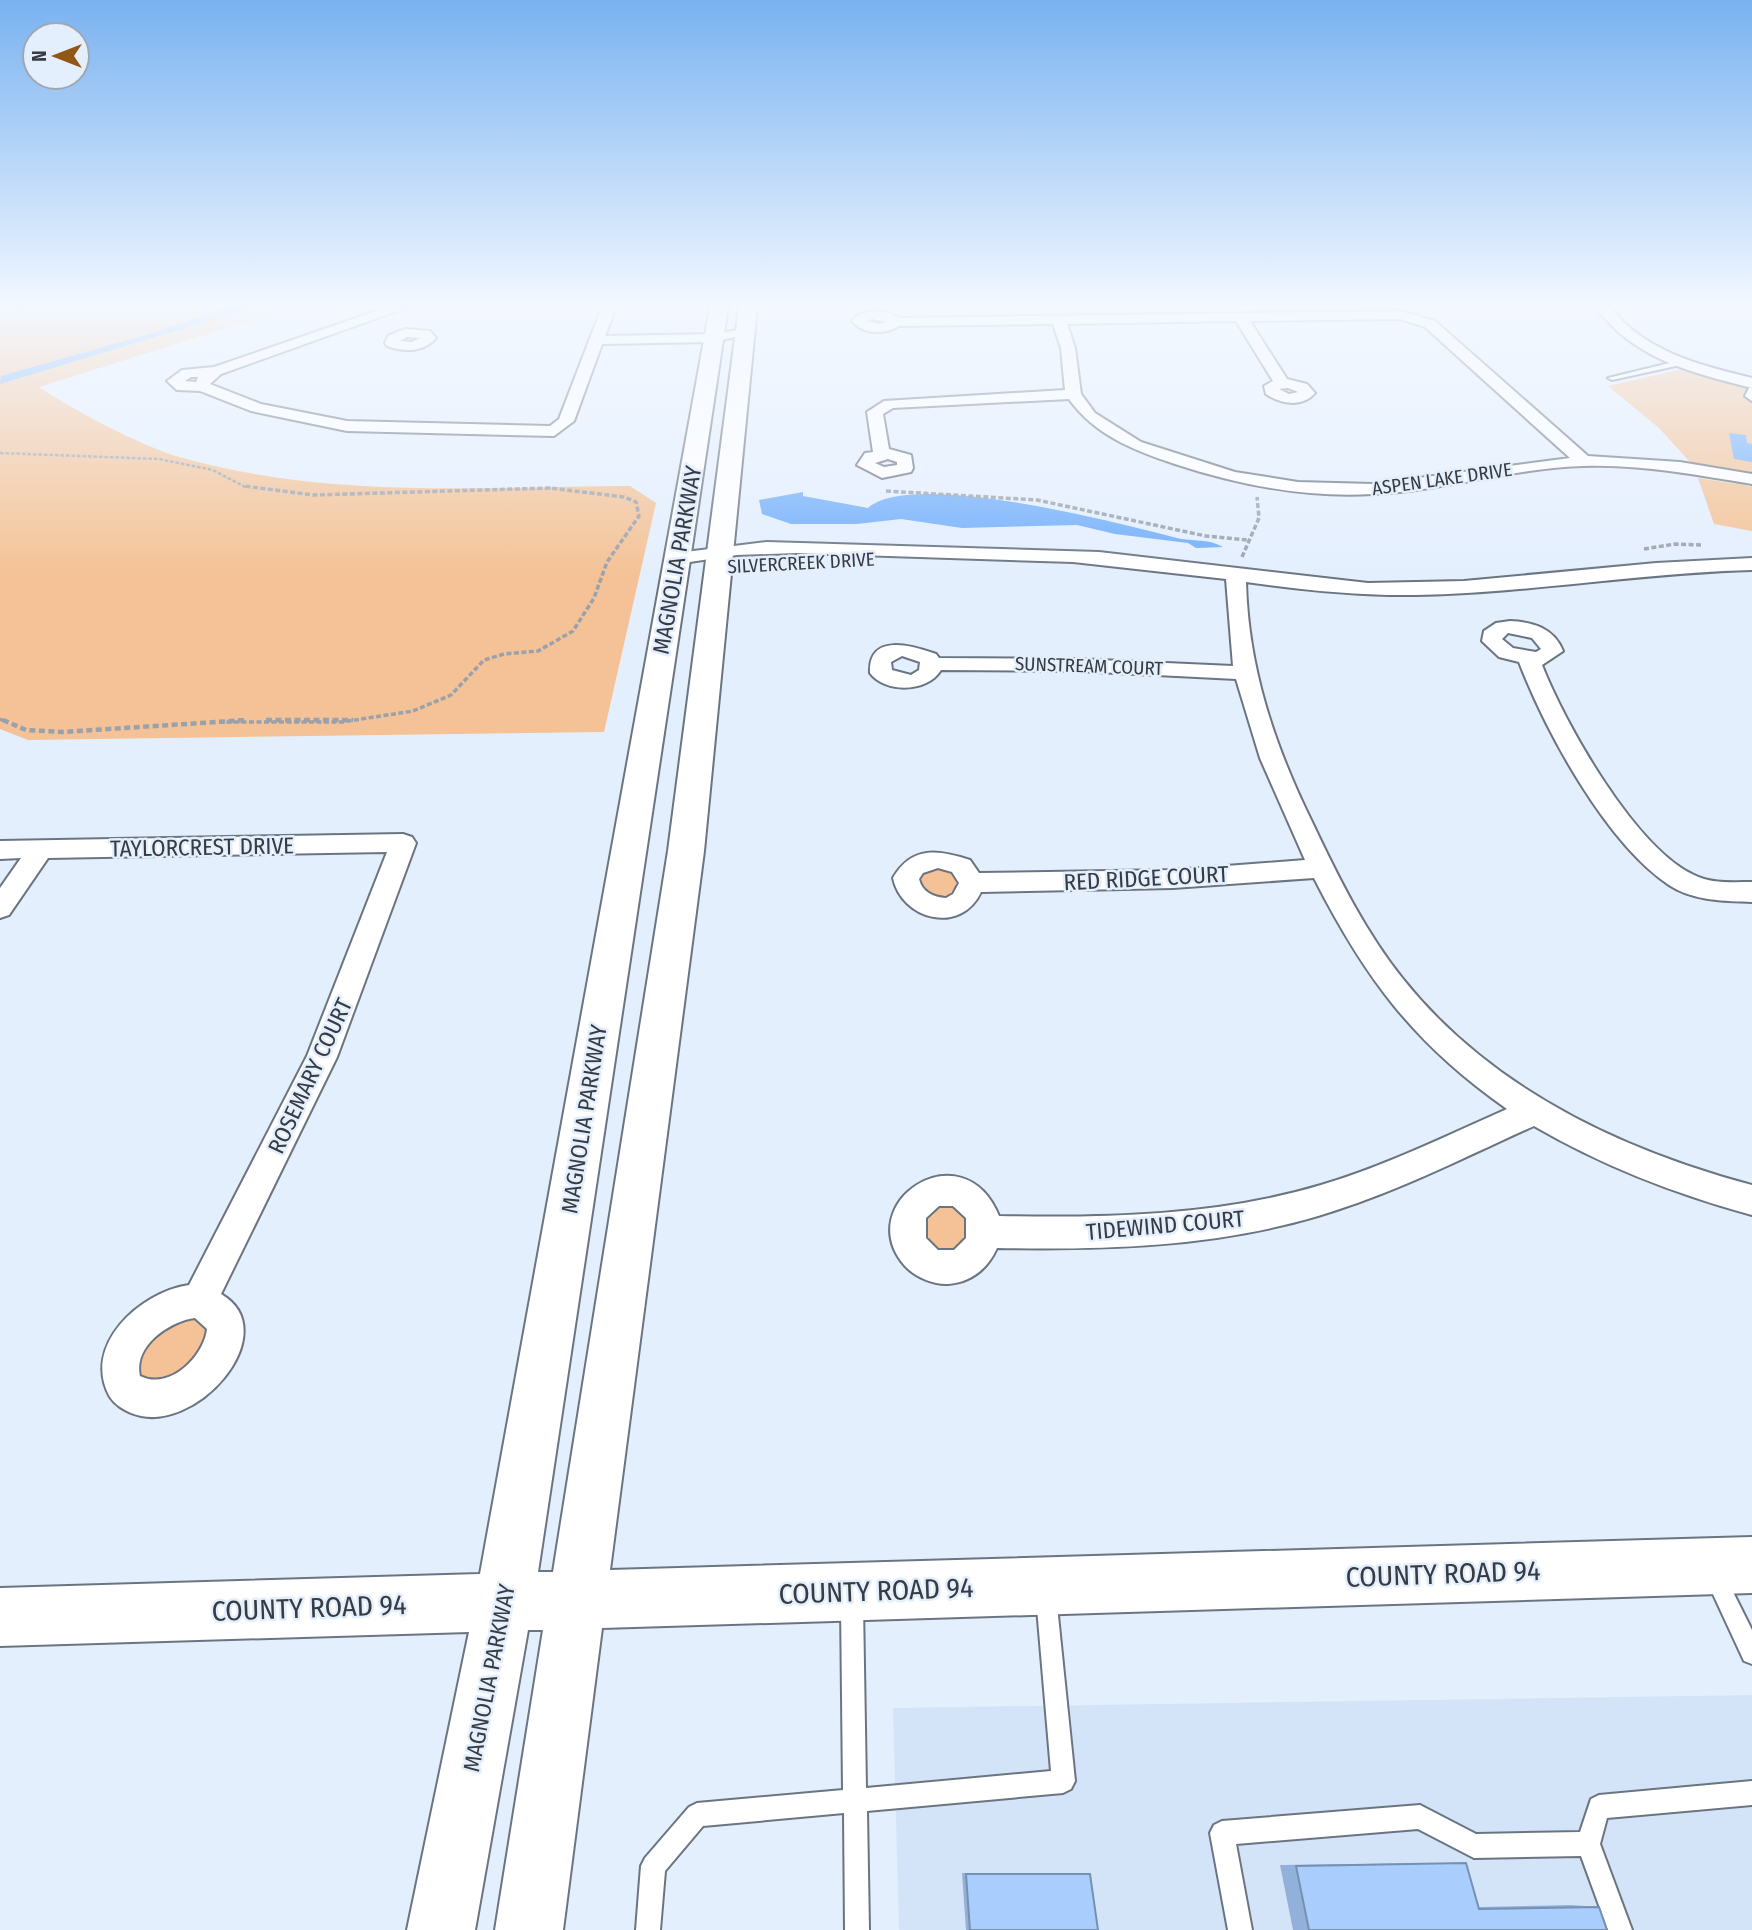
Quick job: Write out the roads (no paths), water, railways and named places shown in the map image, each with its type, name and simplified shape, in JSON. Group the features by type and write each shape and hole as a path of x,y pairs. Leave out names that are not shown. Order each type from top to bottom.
{"main road":[{"name":"MAGNOLIA PARKWAY","path":"441,1930 504,1602 676,558 709,397"},
{"name":"MAGNOLIA PARKWAY","path":"529,1930 681,887 719,558 722,397"},
{"path":"622,890 681,887"},
{"name":"COUNTY ROAD 94","path":"0,1617 1731,1566"}],"street":[{"path":"238,397 257,408 317,422 392,429 535,433 560,426 580,426 577,434 542,440 535,433"},
{"path":"560,426 572,397"},
{"path":"882,454 875,412 894,404 1018,397"},
{"name":"ASPEN LAKE DRIVE","path":"1075,397 1089,416 1135,445 1195,467 1262,483 1333,489 1373,489 1583,461 1658,465 1752,479"},
{"path":"1512,397 1583,461"},
{"path":"882,454 901,456 908,465 902,471 882,473 865,465 867,459 882,454"},
{"name":"SILVERCREEK DRIVE","path":"676,558 872,562 919,553 1067,555 1177,566 1239,566"},
{"path":"1752,564 1692,566 1527,584 1421,590 1300,584 1239,566 1235,606 1245,673 1262,732 1320,868 1392,986 1449,1047 1535,1111 1608,1149 1698,1187 1752,1200"},
{"path":"1529,659 1553,717 1583,766 1656,859 1680,879 1703,889 1752,892"},
{"name":"SUNSTREAM COURT","path":"932,664 1090,666 1245,673"},
{"name":"TAYLORCREST DRIVE","path":"0,850 403,844"},
{"name":"ROSEMARY COURT","path":"199,1301 322,1057 403,844"},
{"path":"0,908 40,850"},
{"name":"RED RIDGE COURT","path":"972,883 1173,878 1320,868"},
{"name":"TIDEWIND COURT","path":"986,1232 1133,1233 1213,1224 1290,1209 1364,1185 1535,1111"}],"lane":[{"path":"1731,1566 1752,1653"},
{"path":"648,1930 653,1866 697,1815 855,1798 1063,1781 1045,1586"},
{"path":"852,1592 856,1930"},
{"path":"1620,1930 1588,1844 1599,1807 1752,1793"},
{"path":"1240,1930 1222,1833 1420,1816 1474,1846 1588,1844"}],"water":[{"path":"1729,433 1746,435 1747,443 1752,444 1752,462 1734,459"},
{"path":"803,492 803,496 868,508 892,497 927,494 970,496 1065,512 1177,538 1211,542 1223,547 1196,548 1188,543 1115,534 1077,525 962,528 901,519 857,524 791,524 762,514 759,500"}]}
